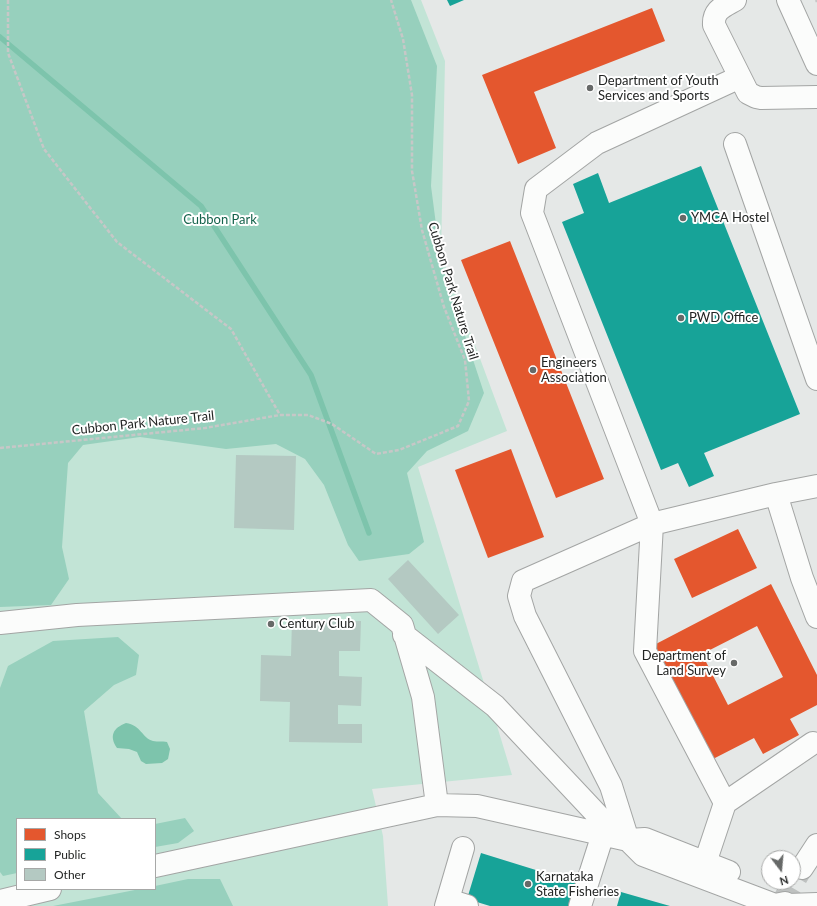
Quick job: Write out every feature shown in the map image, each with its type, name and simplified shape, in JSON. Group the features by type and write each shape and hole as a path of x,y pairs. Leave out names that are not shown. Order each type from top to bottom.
{"street":[{"path":"735,0 718,10 713,18 714,25 748,93 756,97 817,97"},
{"path":"788,0 814,51"},
{"path":"725,803 645,651 652,524 532,213 536,189 597,143 740,77"},
{"path":"734,144 817,379"},
{"path":"817,486 776,494 652,524 523,581 519,596 525,616 611,786 628,840 643,855 775,905 785,903 788,905 817,904"},
{"path":"776,494 802,578 817,617"},
{"path":"0,623 77,615 371,600 402,625 423,697 436,806"},
{"path":"404,635 495,706 605,824 580,906"},
{"path":"706,862 725,803 813,743"},
{"path":"156,866 436,806 477,806 628,840 645,839 706,862 781,894 785,903"},
{"path":"802,868 817,845"},
{"path":"454,904 463,848"},
{"path":"10,901 47,890"}],"path":[{"path":"8,0 8,53 44,149 117,242 231,330 280,415"},
{"name":"Cubbon Park Nature Trail","path":"0,448 205,428 280,415 308,415 332,424 376,454 399,450 458,426 469,401 465,360 444,307 422,230 412,171 412,95 403,39 391,0"}],"green space":[{"name":"Cubbon Park","path":"0,0 421,0 445,61 441,254 507,431 418,467 512,775 372,789 383,836 388,906 0,906"},
{"name":"Cubbon Park","path":"0,0 411,0 437,66 431,186 441,263 484,393 468,431 427,451 407,473 424,542 409,554 359,561 348,545 324,485 305,459 276,444 226,449 140,437 83,445 68,463 62,547 69,579 51,605 0,607"},
{"path":"118,637 139,655 136,675 114,685 84,711 98,793 121,818 16,818 16,873 3,876 0,872 0,688 8,666 53,641"},
{"path":"185,818 194,831 178,843 156,847 156,824"},
{"path":"188,879 220,879 233,906 53,906 135,890 156,890 156,886"}],"shaded area":[{"path":"126,723 135,726 146,737 153,741 167,742 170,749 168,759 162,763 146,764 141,761 137,752 129,749 117,748 113,740 115,730"}],"building: Shops":[{"path":"652,8 665,41 534,92 556,148 518,164 482,75"},
{"name":"Engineers Association","path":"510,241 604,479 556,498 461,260"},
{"path":"511,449 544,537 488,558 455,470"},
{"path":"738,529 757,568 692,598 674,559"},
{"path":"771,584 817,675 817,705 790,719 799,735 763,754 754,738 713,759 654,645","holes":["757,626 783,677 728,705 702,654"]}],"building: Public":[{"path":"447,0 464,0 450,6"},
{"name":"PWD Office","path":"701,166 800,414 704,453 714,476 689,487 678,463 661,470 562,222 584,213 573,184 598,173 609,203"},
{"path":"481,853 581,884 574,906 490,906 467,899"},
{"path":"621,892 670,906 617,906"}],"building: Other":[{"path":"236,455 296,456 294,530 234,528"},
{"path":"408,560 459,615 438,634 388,579"},
{"path":"292,620 361,621 360,651 339,651 339,676 362,677 361,706 338,705 338,724 362,724 362,743 289,742 290,702 260,701 261,655 291,656"}],"waterway":[{"path":"0,37 201,206 311,375 369,533"}],"tunnel":[{"path":"780,906 802,868"}],"place":[{"name":"Department of Youth Services and Sports","path":"590,88"},
{"name":"YMCA Hostel","path":"683,218"},
{"name":"PWD Office","path":"681,318"},
{"name":"Engineers Association","path":"533,370"},
{"name":"Century Club","path":"271,624"},
{"name":"Department of Land Survey","path":"734,663"},
{"name":"Karnataka State Fisheries","path":"528,884"}]}
